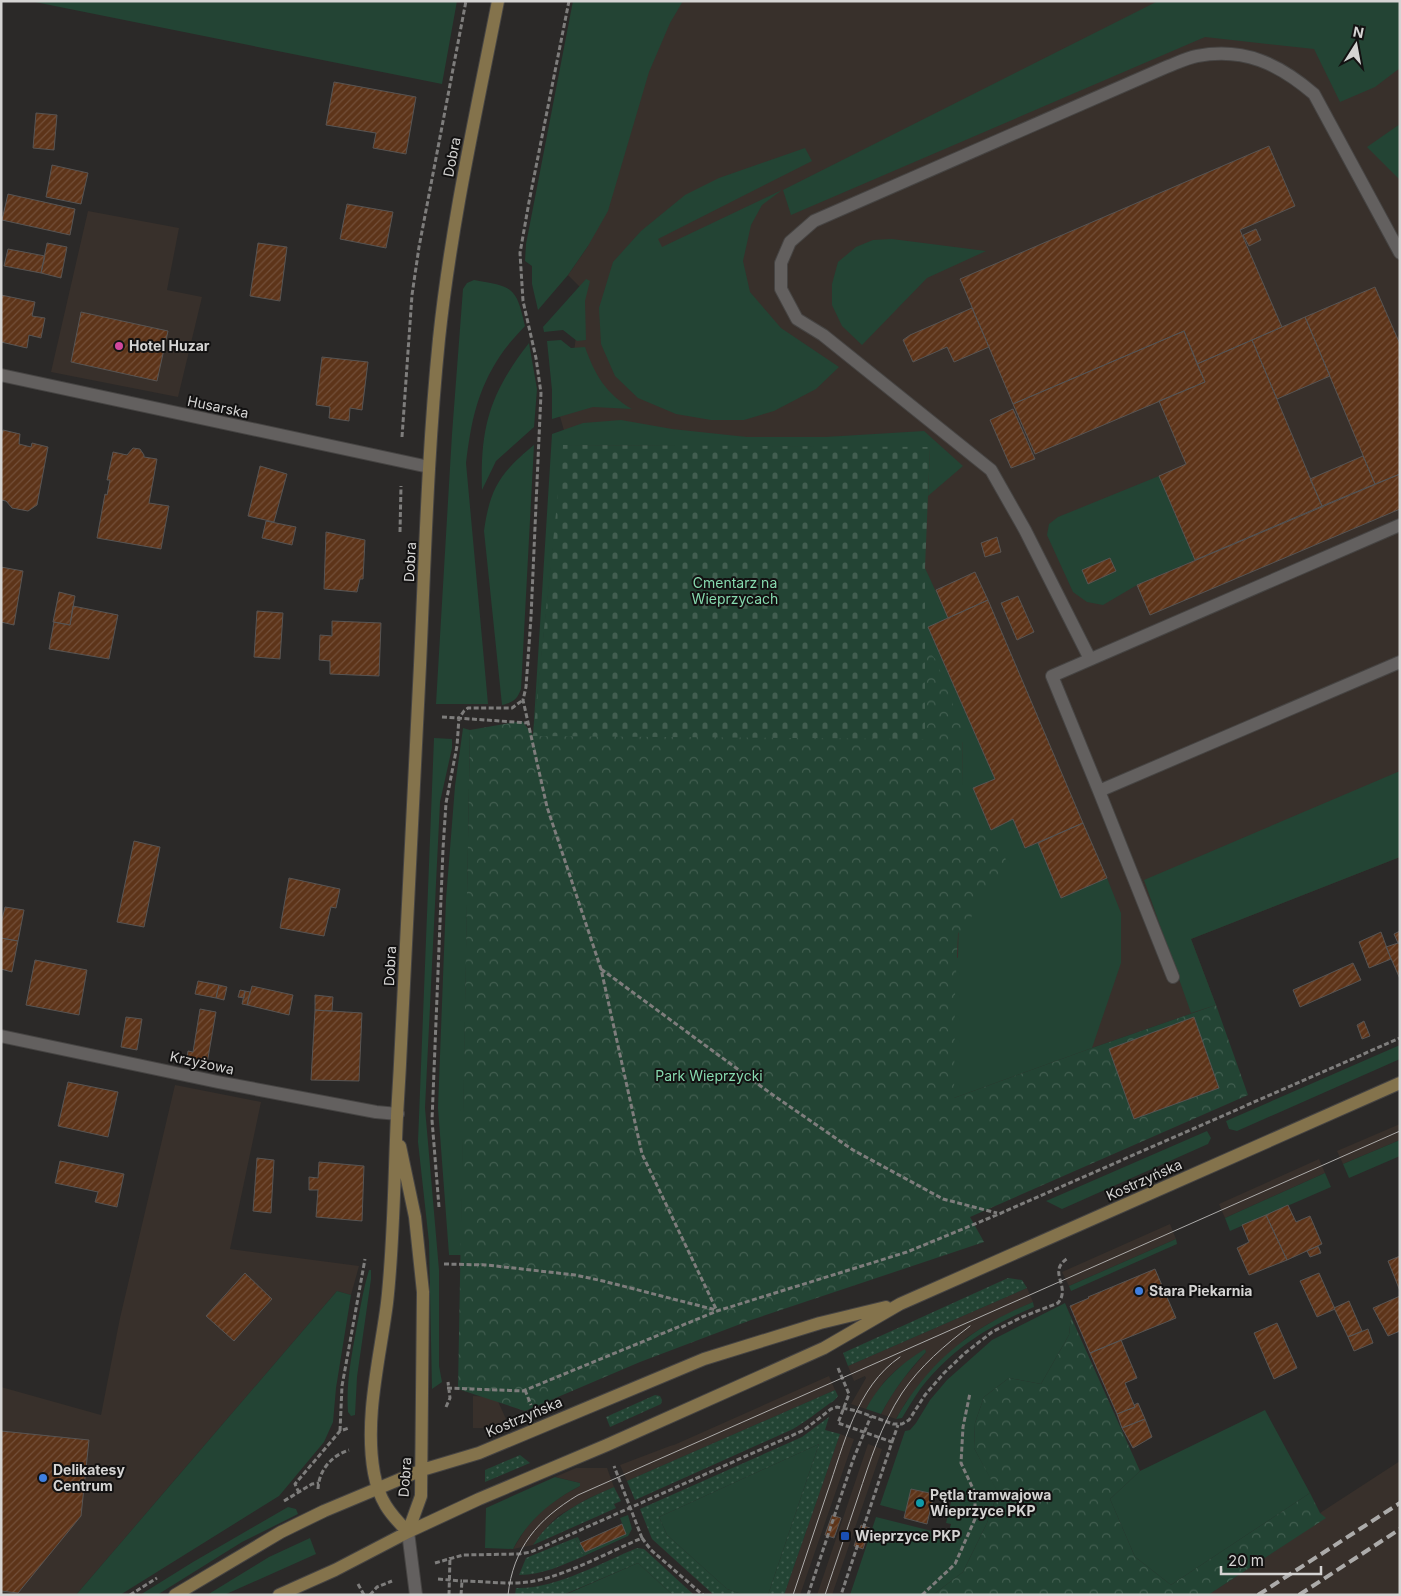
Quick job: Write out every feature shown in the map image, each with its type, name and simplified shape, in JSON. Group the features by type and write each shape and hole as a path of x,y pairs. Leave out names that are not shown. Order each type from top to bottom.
{"main road":[{"name":"Dobra","path":"397,1129 416,1217 423,1292 421,1496 408,1532 388,1512 378,1492 373,1472 372,1419 376,1368 387,1303 397,1129 398,1114 429,467 439,339 453,239 498,1"},
{"name":"Kostrzyńska","path":"279,1595 335,1570 408,1532 479,1499 607,1445 815,1352 900,1304 1400,1083"},
{"name":"Kostrzyńska","path":"175,1595 281,1532 422,1470 479,1453 704,1359 820,1323 900,1304"}],"street":[{"path":"1090,660 1025,530 991,470 823,335 797,319 781,290 781,263 790,242 814,221 1156,72 1196,56 1225,54 1255,58 1272,64 1295,77 1314,94 1400,253"},
{"name":"Husarska","path":"1,375 429,467"},
{"path":"1172,977 1052,676 1400,525"},
{"path":"1099,791 1400,662"},
{"name":"Krzyżowa","path":"1,1036 255,1089 376,1112 398,1114"},
{"path":"408,1532 416,1595"}],"path":[{"path":"568,1 520,253 523,301 536,358 541,393 531,617 524,700 546,807 601,968 642,1154 717,1311"},
{"path":"440,1216 432,1120 446,803 457,746 459,718 468,708 512,708 524,700"},
{"path":"418,714 529,723"},
{"path":"601,968 773,1095 853,1150 942,1199 999,1214"},
{"path":"448,1380 449,1387 523,1391 717,1311 907,1252 999,1214 1400,1038"},
{"path":"443,1255 444,1274"},
{"path":"434,1564 450,1557 462,1555 531,1552 804,1430 831,1409 837,1407 844,1407 898,1425 909,1420 925,1395 965,1353 992,1332 1022,1317 1058,1303 1063,1293 1058,1274 1059,1269 1065,1260 1070,1257"},
{"path":"444,1264 487,1266 575,1275 717,1311"},
{"path":"836,1364 849,1394 838,1423 892,1442"},
{"path":"525,1390 533,1411"},
{"path":"922,1595 955,1564 975,1519 975,1493 961,1462 963,1427 970,1393"},
{"path":"808,1595 871,1416"},
{"path":"303,1501 295,1484 340,1431 355,1425"},
{"path":"841,1595 898,1425"},
{"path":"318,1495 321,1473 331,1460 354,1447"},
{"path":"612,1461 642,1538 651,1550 703,1595"},
{"path":"433,1579 510,1582 538,1580 577,1567 642,1538"},
{"path":"448,1595 450,1557"},
{"path":"461,1595 462,1581"},
{"path":"358,1582 364,1595"},
{"path":"370,1595 376,1587"}],"shaded area":[{"path":"617,1 1400,1 1400,857 1191,939 1216,1005 954,1098 565,434 559,413 567,407 582,289 568,275 588,246"},
{"path":"88,211 179,228 167,290 202,297 178,397 51,372"},
{"path":"175,1085 261,1102 230,1249 359,1266 351,1295 337,1291 76,1595 1,1595 1,1387 101,1415 120,1318"},
{"path":"1400,1124 1400,1140 1343,1164 1337,1151"},
{"path":"1319,1159 1325,1173 1225,1218 1219,1204"},
{"path":"1170,1224 1176,1239 1069,1286 1062,1272"},
{"path":"1027,1288 1033,1302 988,1324 966,1338 906,1402 896,1419 881,1414 903,1379 926,1352 925,1350 896,1370 884,1382 866,1409 851,1404 866,1378 865,1376 854,1381 848,1366"},
{"path":"829,1376 835,1390 627,1481 620,1465 674,1445"},
{"path":"473,1396 496,1397 506,1419 496,1426 473,1428"},
{"path":"840,1434 854,1439 800,1595 784,1595"},
{"path":"868,1444 882,1449 832,1595 817,1595"},
{"path":"1400,1461 1400,1595 1208,1595 1325,1518 1320,1513"},
{"path":"576,1468 607,1468 614,1487 587,1499 558,1516 533,1545 513,1549 526,1528 543,1509 580,1486 580,1483 555,1477"}],"green space":[{"path":"30,1 457,1 442,84"},
{"path":"573,1 683,1 670,23 649,72 608,211 588,246 568,275 538,310 532,284 532,266 525,261 526,244"},
{"path":"1158,1 1400,1 1400,68 1375,87 1340,102 1314,49 1205,37 791,215 783,190"},
{"path":"1400,124 1400,180 1367,147"},
{"path":"805,148 812,161 658,239 662,247 782,190 762,205 751,225 743,261 750,292 781,328 839,367 816,389 774,411 744,420 711,420 676,414 638,398 615,376 601,344 599,308 613,262 641,231 685,195 719,178"},
{"path":"892,239 986,251 927,278 862,345 842,326 832,305 832,284 838,262 856,247 873,240"},
{"path":"586,279 590,281 585,301 586,340 577,341 563,330 544,332 543,327"},
{"path":"474,280 505,287 511,291 519,303 525,326 503,352 480,394 470,434 466,463 488,704 436,704 452,434 463,289 467,283"},
{"path":"561,340 571,348 585,347 602,383 615,397 632,409 593,407 552,419 552,390 547,341"},
{"path":"529,343 537,389 534,427 496,461 482,490 483,447 490,412 505,378"},
{"path":"621,420 672,429 747,437 825,437 924,431 963,466 928,496 930,448 564,445 533,736 552,434 583,423"},
{"path":"534,445 521,689 514,700 502,705 484,531 486,516 498,482 513,464"},
{"name":"Cmentarz na Wieprzycach","path":"563,445 930,447 925,568 925,739 533,736"},
{"path":"1159,476 1195,560 1137,585 1103,605 1087,602 1073,592 1047,535 1049,524 1058,517"},
{"path":"925,568 948,618 928,627 995,779 974,788 990,829 1013,819 1025,848 1038,843 1061,898 1107,878 1121,913 1121,963 1092,1048 954,1098 707,771 958,958 963,742 925,739"},
{"name":"Park Wieprzycki","path":"543,640 925,647 936,660 956,713 963,726 962,804 987,836 1002,847 1008,867 986,887 978,899 968,926 958,933 954,1098 1216,1005 1248,1095 970,1217 984,1242 751,1320 640,1362 525,1411 458,1389 470,730 522,721 533,735"},
{"path":"463,728 470,730 461,1255 449,1255 438,1108 446,899 455,786"},
{"path":"434,738 452,739 452,748 440,802 425,1108 439,1270 439,1366 442,1382 432,1389 429,1242 418,1142"},
{"path":"1400,771 1400,857 1191,939 1216,1005 1191,1013 1144,880"},
{"path":"1400,1045 1400,1059 1237,1131 1229,1129 1226,1121"},
{"path":"1207,1131 1211,1138 1208,1144 1062,1209 1046,1201"},
{"path":"1400,1140 1400,1156 1349,1178 1343,1164"},
{"path":"1325,1173 1331,1187 1230,1231 1225,1218"},
{"path":"1176,1239 1177,1244 1071,1291 1069,1286"},
{"path":"369,1270 371,1270 371,1279 357,1377 355,1415 351,1416 348,1412 349,1372"},
{"path":"1008,1278 1022,1280 1027,1288 848,1366 843,1353"},
{"path":"337,1291 351,1295 336,1388 333,1422 324,1442 279,1496 120,1595 76,1595"},
{"path":"1033,1302 1034,1307 1001,1322 958,1350 921,1388 902,1418 896,1419 923,1380 954,1348 991,1323"},
{"path":"1065,1303 1071,1317 1069,1335 1041,1384 1009,1378 984,1397 975,1423 974,1448 998,1492 987,1523 963,1572 933,1595 850,1595 876,1517 948,1535 951,1524 946,1523 952,1498 912,1489 906,1512 880,1505 905,1431 910,1430 916,1423 930,1400 947,1380 992,1340"},
{"path":"1071,1317 1140,1471 1110,1499 1135,1557 1171,1585 1310,1493 1320,1513 1326,1518 1208,1595 933,1595 963,1572 987,1523 998,1493 974,1448 975,1423 984,1397 1009,1378 1041,1384 1069,1335"},
{"path":"925,1349 926,1352 901,1382 881,1414 866,1409 884,1382 907,1361"},
{"path":"835,1390 838,1396 835,1400 793,1429 635,1500 627,1481"},
{"path":"655,1395 660,1396 661,1404 610,1427 606,1417"},
{"path":"1265,1410 1310,1493 1171,1585 1135,1557 1110,1499 1140,1471"},
{"path":"829,1417 825,1430 840,1434 784,1595 768,1595 819,1444 659,1517 667,1535 727,1589 744,1595 714,1595 652,1539 640,1509 802,1437"},
{"path":"819,1444 768,1595 744,1595 727,1589 667,1535 659,1517"},
{"path":"520,1455 530,1463 485,1482 485,1470"},
{"path":"555,1477 580,1483 580,1486 559,1498 541,1512 526,1529 513,1549 485,1548 486,1508"},
{"path":"614,1487 621,1501 614,1504 616,1508 533,1545 549,1525 559,1517 579,1504"},
{"path":"288,1507 296,1509 298,1514 242,1542 157,1595 140,1595 193,1562"},
{"path":"628,1515 632,1529 628,1536 584,1556 575,1538 578,1537 585,1552 626,1534 620,1518"},
{"path":"310,1538 316,1554 224,1595 207,1595 269,1557"},
{"path":"575,1538 584,1556 544,1571 519,1575 526,1558"},
{"path":"637,1548 644,1549 694,1595 673,1595 638,1563 563,1595 515,1595 516,1588 546,1585 562,1580"},
{"path":"638,1563 673,1595 563,1595 569,1593"}],"building":[{"path":"334,82 416,97 406,154 373,148 376,133 326,125"},
{"path":"36,113 57,115 54,150 33,148"},
{"path":"1269,146 1295,206 1240,230 1282,327 1197,364 1184,331 1013,404 960,279"},
{"path":"52,165 88,173 81,204 46,197"},
{"path":"8,194 75,209 70,235 2,220"},
{"path":"347,204 393,212 386,248 340,239"},
{"path":"1256,229 1261,240 1249,246 1243,235"},
{"path":"47,243 67,247 61,278 41,273"},
{"path":"258,243 287,247 280,301 250,296"},
{"path":"8,249 45,256 41,273 4,266"},
{"path":"1375,287 1400,344 1400,474 1375,484 1305,317"},
{"path":"1,295 35,302 32,316 45,318 41,338 29,335 27,348 1,342"},
{"path":"972,308 989,347 954,362 947,347 913,362 903,340 910,335"},
{"name":"Hotel Huzar","path":"81,312 168,331 157,381 71,362"},
{"path":"1305,317 1330,376 1277,399 1252,340"},
{"path":"1184,331 1205,382 1035,454 1013,404"},
{"path":"1252,340 1322,506 1195,560 1159,476 1186,464 1159,401 1205,382 1197,364"},
{"path":"322,357 368,362 362,410 350,408 349,421 329,418 330,407 316,405"},
{"path":"1013,409 1035,459 1011,468 990,420"},
{"path":"3,430 20,434 19,444 31,447 32,443 48,447 37,505 28,511 12,508 6,501 1,500 1,437"},
{"path":"133,448 140,449 144,457 157,459 149,503 169,506 161,549 97,538 105,494 107,495 110,480 107,480 113,452 127,455"},
{"path":"1363,456 1375,484 1322,506 1310,479"},
{"path":"260,466 287,474 274,522 248,516"},
{"path":"1400,474 1400,509 1150,615 1137,585"},
{"path":"266,521 296,527 292,545 262,538"},
{"path":"326,532 365,540 363,579 360,579 357,592 324,589"},
{"path":"997,537 1001,552 985,557 981,543"},
{"path":"1110,558 1116,571 1088,584 1082,570"},
{"path":"1,567 23,571 14,625 1,622"},
{"path":"975,572 988,600 948,618 936,590"},
{"path":"59,592 75,596 70,625 53,622"},
{"path":"1018,596 1034,632 1017,640 1001,603"},
{"path":"988,600 1083,823 1025,848 1013,819 991,830 973,788 995,779 928,627"},
{"path":"73,606 118,615 109,659 49,649 54,622 70,625"},
{"path":"257,611 283,613 280,659 254,657"},
{"path":"332,621 381,623 379,676 330,674 330,661 319,660 320,635 332,636"},
{"path":"1083,823 1107,878 1061,898 1038,843"},
{"path":"134,841 160,847 144,927 117,922"},
{"path":"289,878 340,889 336,908 331,907 324,936 280,928"},
{"path":"5,907 24,910 18,941 1,938 1,924"},
{"path":"1400,931 1400,943 1398,943 1394,934"},
{"path":"1381,932 1391,959 1369,968 1359,942"},
{"path":"1,938 18,941 12,972 1,969"},
{"path":"1400,943 1400,979 1386,947"},
{"path":"35,960 87,970 79,1015 26,1005"},
{"path":"1353,963 1361,980 1300,1007 1293,990"},
{"path":"198,981 219,985 216,998 195,994"},
{"path":"219,985 227,987 224,1000 216,998"},
{"path":"252,986 293,995 289,1015 247,1005"},
{"path":"240,990 245,991 244,998 238,997"},
{"path":"245,991 250,992 247,1005 242,1004"},
{"path":"315,995 333,997 332,1011 315,1010"},
{"path":"200,1009 216,1012 207,1064 187,1060 188,1051 193,1052"},
{"path":"315,1010 362,1013 359,1081 311,1080"},
{"path":"126,1017 142,1019 137,1050 121,1047"},
{"path":"1194,1017 1219,1088 1134,1119 1109,1049"},
{"path":"1364,1021 1370,1036 1362,1039 1357,1025"},
{"path":"68,1082 118,1092 108,1137 58,1126"},
{"path":"257,1158 274,1160 271,1213 253,1211"},
{"path":"60,1161 124,1174 117,1207 95,1202 98,1192 55,1183"},
{"path":"319,1162 364,1166 362,1221 316,1217 318,1190 309,1190 309,1177 318,1178"},
{"path":"1288,1205 1296,1222 1310,1216 1322,1244 1287,1260 1266,1215"},
{"path":"1266,1215 1287,1260 1249,1275 1237,1248 1249,1242 1242,1225"},
{"path":"1318,1246 1321,1253 1310,1257 1307,1251"},
{"path":"1400,1256 1400,1291 1388,1261"},
{"path":"1155,1269 1176,1318 1090,1353 1070,1306"},
{"path":"245,1273 272,1299 234,1341 206,1316"},
{"path":"1319,1273 1335,1309 1317,1317 1300,1281"},
{"path":"1400,1296 1400,1331 1388,1336 1373,1308"},
{"path":"1349,1301 1362,1331 1348,1337 1334,1308"},
{"path":"1277,1323 1297,1368 1274,1379 1254,1333"},
{"path":"1368,1329 1373,1343 1354,1351 1348,1337"},
{"path":"1121,1340 1137,1378 1125,1383 1135,1407 1117,1414 1090,1353"},
{"path":"1138,1403 1145,1419 1122,1428 1117,1414 1135,1407 1134,1405"},
{"path":"1145,1419 1152,1437 1133,1448 1122,1428"},
{"name":"Delikatesy Centrum","path":"1,1431 89,1440 81,1516 18,1593 1,1591"},
{"name":"Pętla tramwajowa Wieprzyce PKP","path":"911,1489 934,1494 927,1524 904,1518"},
{"path":"832,1515 841,1518 834,1538 825,1535"},
{"path":"622,1524 626,1534 585,1552 580,1543"},
{"path":"861,1525 870,1528 863,1549 854,1546"}],"tram line":[{"path":"508,1595 515,1563 530,1536 551,1514 578,1495 1400,1131"},
{"path":"825,1595 872,1457 882,1430 895,1405 909,1383 925,1365 942,1348 970,1326"},
{"path":"793,1595 853,1418 872,1384 885,1369 900,1357"}],"railway":[{"path":"1258,1595 1400,1503"},
{"path":"1299,1595 1400,1529"}],"place":[{"name":"Hotel Huzar","path":"119,346"},
{"name":"Stara Piekarnia","path":"1139,1291"},
{"name":"Delikatesy Centrum","path":"43,1478"},
{"name":"Pętla tramwajowa Wieprzyce PKP","path":"920,1503"},
{"name":"Wieprzyce PKP","path":"845,1536"}]}
